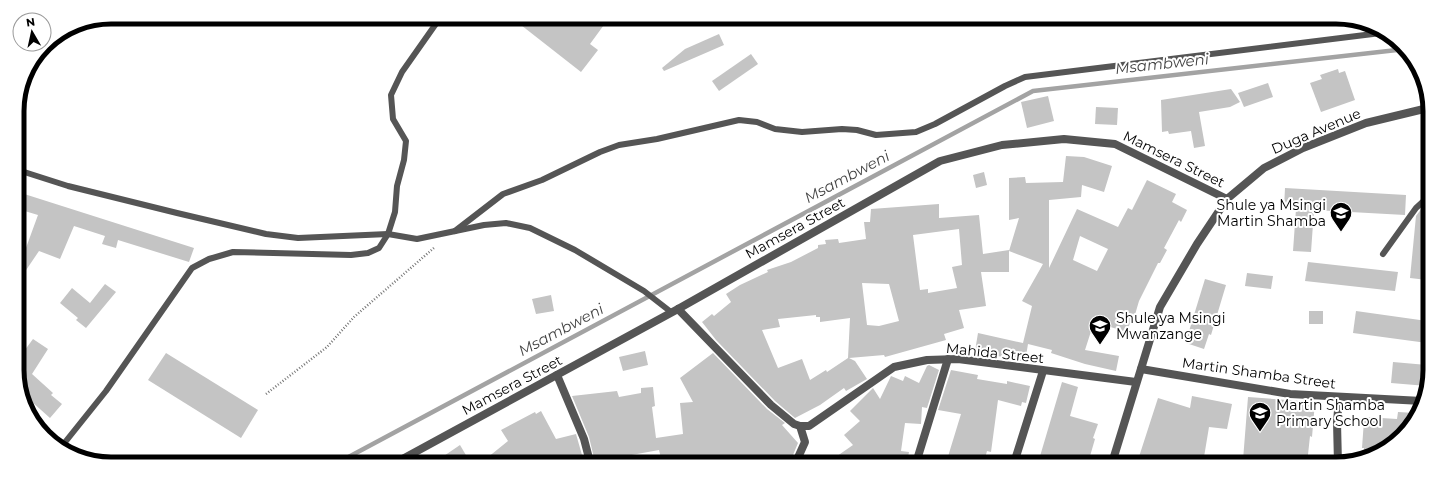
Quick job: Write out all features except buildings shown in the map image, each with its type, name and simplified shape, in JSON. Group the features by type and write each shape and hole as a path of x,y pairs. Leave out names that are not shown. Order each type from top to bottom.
{"street":[{"name":"Duga Avenue","path":"1114,457 1160,307 1197,244 1226,199 1264,168 1302,148 1366,123 1423,109"},
{"name":"Mamsera Street","path":"406,457 674,311 940,161 1002,145 1064,139 1114,144 1226,199"},
{"path":"674,311 771,405 794,424 800,426 805,442 798,457"},
{"path":"918,457 948,359"},
{"name":"Mahida Street","path":"800,426 808,426 894,367 927,360 958,359 1136,382"},
{"name":"Martin Shamba Street","path":"1141,369 1290,394 1339,398 1417,401"},
{"path":"1016,457 1043,371"},
{"path":"557,375 584,439 589,457"},
{"path":"1338,457 1337,422 1339,398"}],"lane":[{"path":"64,443 106,391 192,268 209,259 233,252 322,255 368,253 379,248 388,234 395,212 397,186 404,160 406,141 393,120 391,95 402,72 436,24"},
{"path":"452,232 503,194 542,180 600,152 619,145 657,139 739,120 756,122 775,129 802,132 842,129 857,130 876,135 916,132 935,124 1005,86 1025,77 1376,34"},
{"path":"24,172 68,186 266,234 298,238 388,234 417,239 484,225 506,223 530,228 575,250 644,291 674,311"},
{"path":"1383,254 1416,208 1423,202"}],"path":[{"path":"266,394 327,348 354,317 452,232"}],"waterway":[{"name":"Msambweni","path":"348,457 1033,91 1398,50"}],"place":[{"name":"Shule ya Msingi Martin Shamba","path":"1341,232"},
{"name":"Shule ya Msingi Mwanzange","path":"1100,346"},
{"name":"Martin Shamba Primary School","path":"1260,432"}]}
